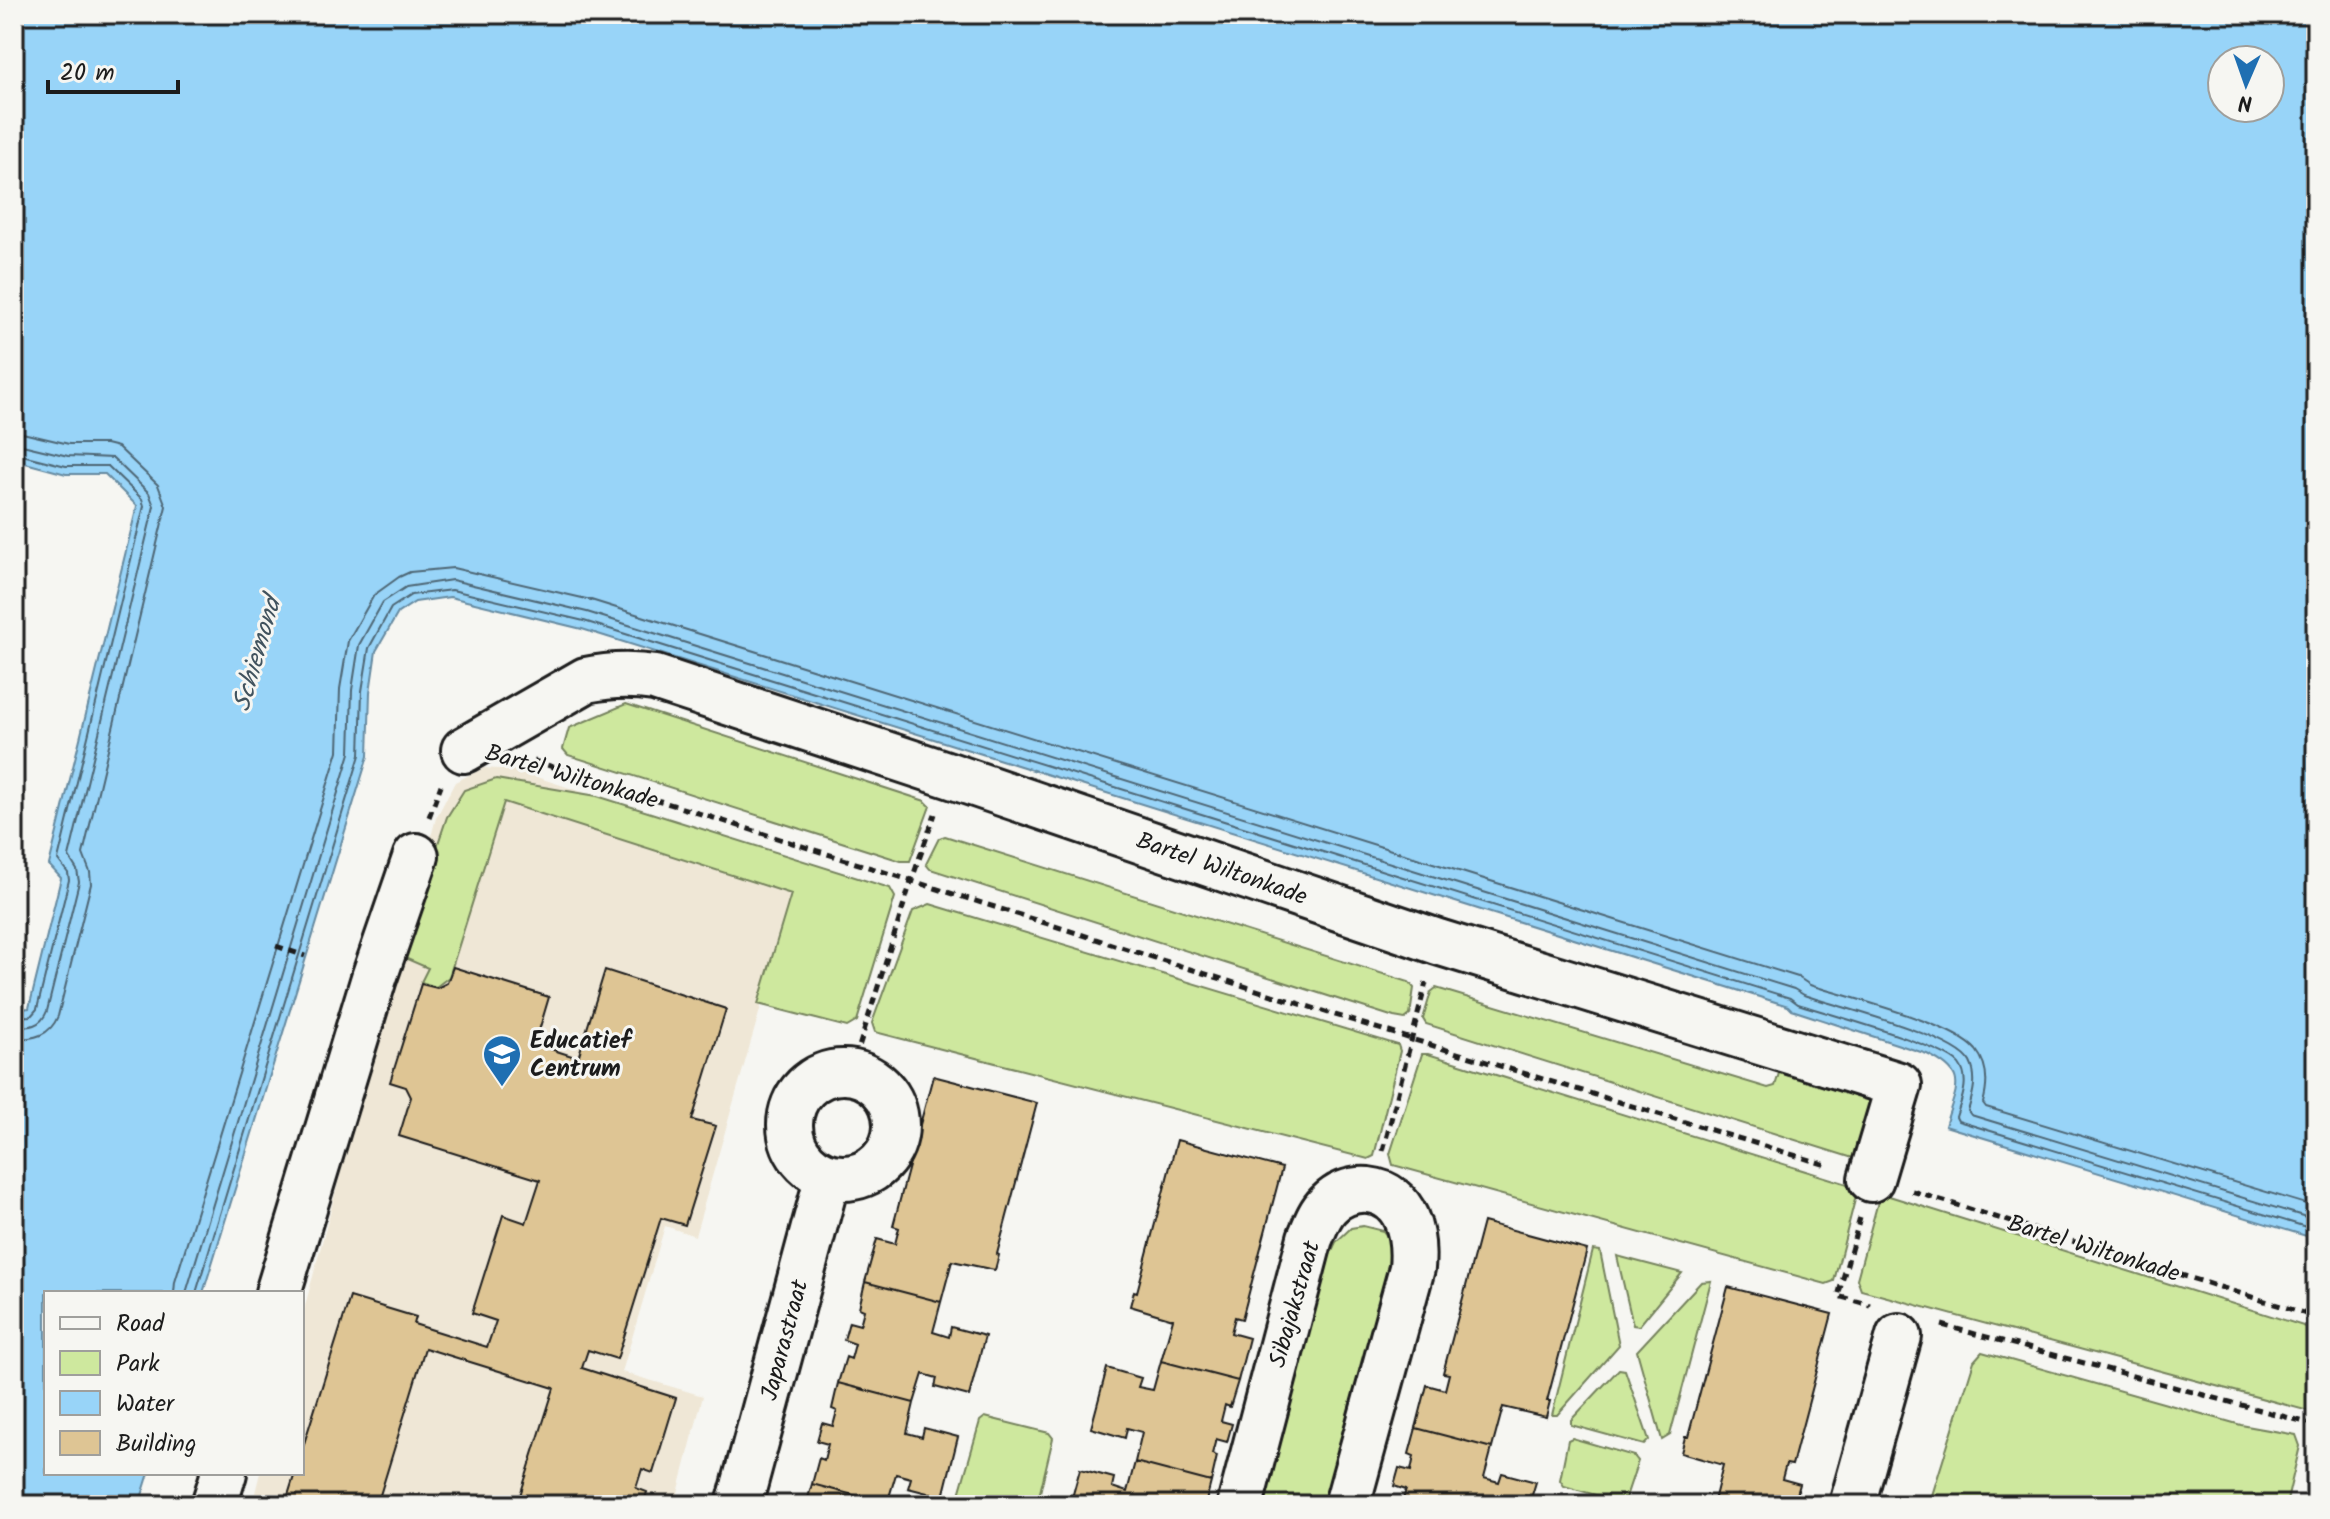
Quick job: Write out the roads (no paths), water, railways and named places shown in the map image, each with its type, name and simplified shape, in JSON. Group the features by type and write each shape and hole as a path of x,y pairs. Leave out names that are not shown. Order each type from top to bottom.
{"street":[{"name":"Bartel Wiltonkade","path":"464,750 586,680 632,674 655,678 1438,942 1899,1085 1871,1179"},
{"path":"279,1291 374,978 416,856"},
{"path":"851,1072 868,1078 882,1089 891,1103 895,1136 888,1152 877,1165 862,1174 845,1178 828,1176 812,1168 799,1155 792,1139 790,1122 794,1104 803,1089 825,1075 851,1072"},
{"name":"Japarastraat","path":"739,1505 828,1176"},
{"name":"Sibajakstraat","path":"1240,1505 1310,1238 1320,1215 1341,1195 1354,1190 1374,1191 1387,1194 1398,1203 1405,1217 1413,1250 1412,1268 1347,1505"},
{"path":"1852,1505 1901,1326"},
{"path":"214,1505 223,1475"}],"water":[{"name":"Schiemond","path":"14,14 2316,14 2316,1239 1945,1126 1956,1083 1950,1069 1941,1062 1927,1054 1792,1010 1788,1006 582,629 450,597 415,602 398,613 376,651 370,692 368,756 204,1291 44,1291 44,1475 148,1475 139,1505 14,1505 14,1010 29,1008 61,878 49,865 137,506 105,474 66,474 14,460"}],"place":[{"name":"Educatief Centrum","path":"502,1088"}]}
